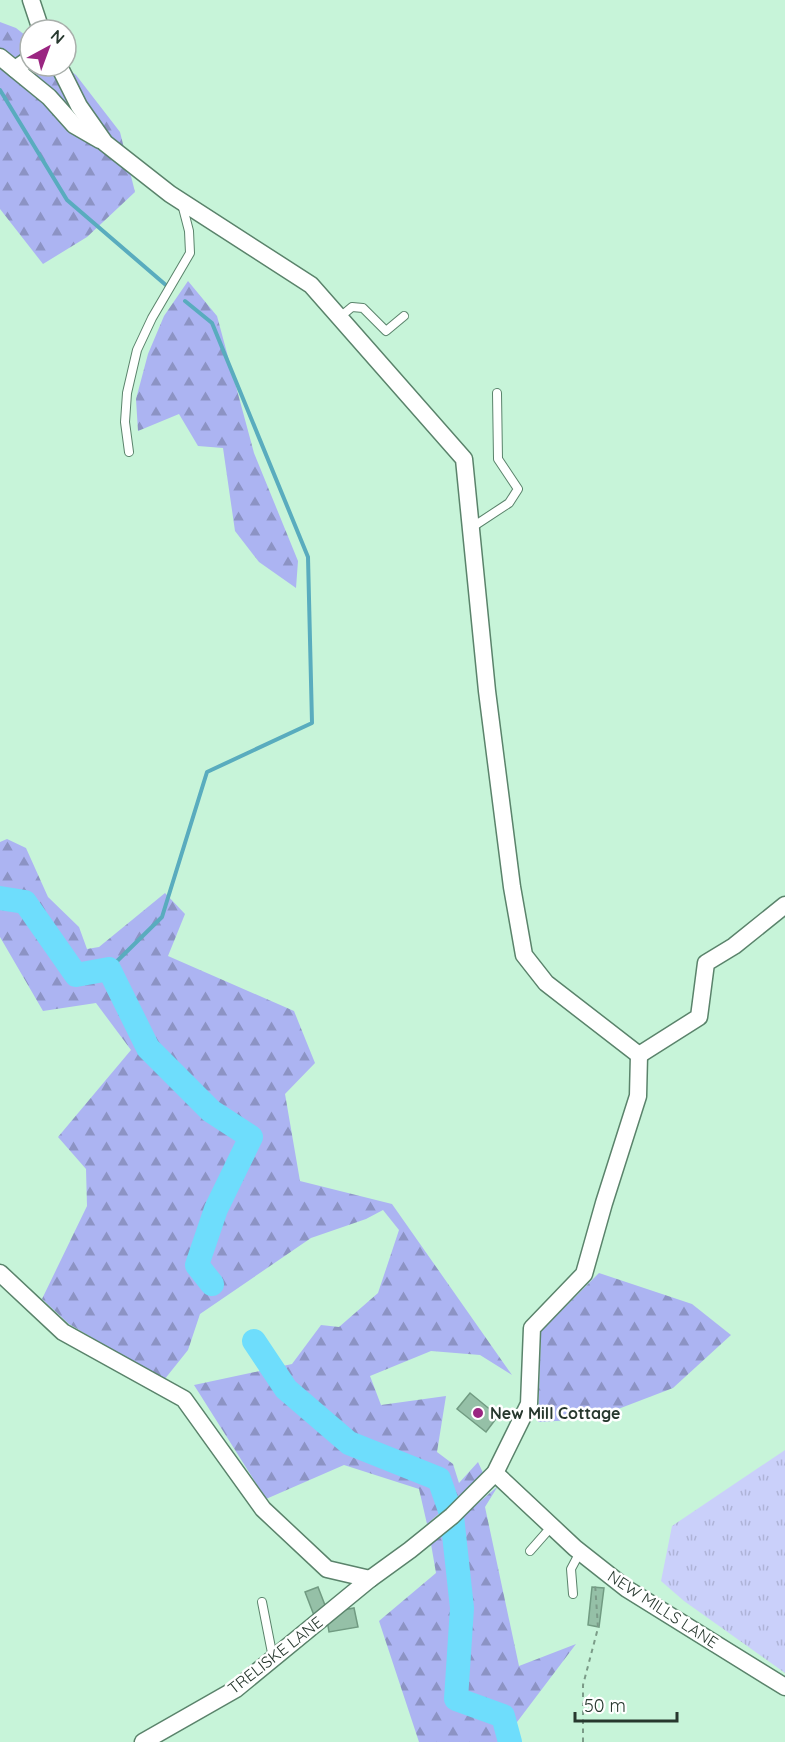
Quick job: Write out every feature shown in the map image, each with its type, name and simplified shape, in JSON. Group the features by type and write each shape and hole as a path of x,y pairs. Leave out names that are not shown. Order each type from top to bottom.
{"street":[{"path":"31,0 37,18"},
{"path":"0,57 49,97 74,125 105,143 181,200 311,285 464,459 487,691 512,887 524,955 546,983 639,1055 699,1017 706,963 734,946 785,905"},
{"path":"65,78 79,106 105,143"},
{"name":"TRELISKE LANE","path":"142,1742 236,1689 370,1578 453,1516 495,1473 529,1404 532,1328 584,1274 638,1096 639,1055"},
{"path":"0,1273 63,1332 184,1399 263,1509 327,1569 370,1578"},
{"name":"NEW MILLS LANE","path":"495,1473 587,1557 627,1589 785,1687"}],"lane":[{"path":"129,452 125,422 127,393 137,350 152,318 190,253 189,231 181,200"},
{"path":"340,317 352,308 363,308 386,332 404,316"},
{"path":"471,528 509,503 518,489 498,459 497,393"},
{"path":"530,1551 552,1526"},
{"path":"573,1593 571,1569 587,1557"},
{"path":"262,1602 273,1658"}],"path":[{"path":"583,1742 583,1686 598,1628 587,1557"}],"green space":[{"path":"0,22 18,30 18,78 78,78 120,132 135,192 87,237 43,264 0,209"},
{"path":"188,281 217,316 254,453 298,561 296,588 259,562 235,531 223,448 198,446 179,414 138,431 136,399 148,354 164,316"},
{"path":"7,839 26,848 48,897 79,927 87,949 99,947 165,893 185,914 168,956 294,1011 315,1063 285,1094 300,1181 392,1204 512,1375 480,1355 431,1351 370,1376 381,1405 446,1396 437,1452 453,1464 459,1483 478,1462 484,1475 427,1524 419,1489 344,1465 266,1499 194,1385 292,1364 321,1325 339,1327 378,1293 399,1230 383,1210 366,1219 311,1238 200,1314 188,1350 164,1380 69,1324 42,1299 87,1206 86,1169 58,1137 131,1050 96,1003 43,1011 0,937 0,842"},
{"path":"599,1273 692,1304 731,1335 673,1388 592,1419 538,1422 541,1331"},
{"path":"785,1450 785,1673 684,1601 661,1581 672,1526"},
{"path":"498,1486 485,1507 519,1666 576,1644 502,1742 419,1742 379,1621 436,1573 431,1544"}],"building":[{"name":"New Mill Cottage","path":"470,1393 498,1416 486,1432 457,1409"},
{"path":"318,1587 328,1613 354,1608 358,1627 329,1632 326,1614 315,1618 305,1592"},
{"path":"592,1587 604,1588 599,1627 588,1625"}],"waterway":[{"path":"0,90 67,200 167,286"},
{"path":"109,969 162,917 207,772 312,723 308,557 212,323 185,301"},
{"path":"0,898 25,902 76,975 109,969 148,1048 211,1111 251,1137 216,1209 197,1265 212,1284"},
{"path":"254,1341 286,1389 349,1443 439,1479 452,1516 462,1608 456,1699 503,1716 510,1742"}],"place":[{"name":"New Mill Cottage","path":"478,1413"}]}
